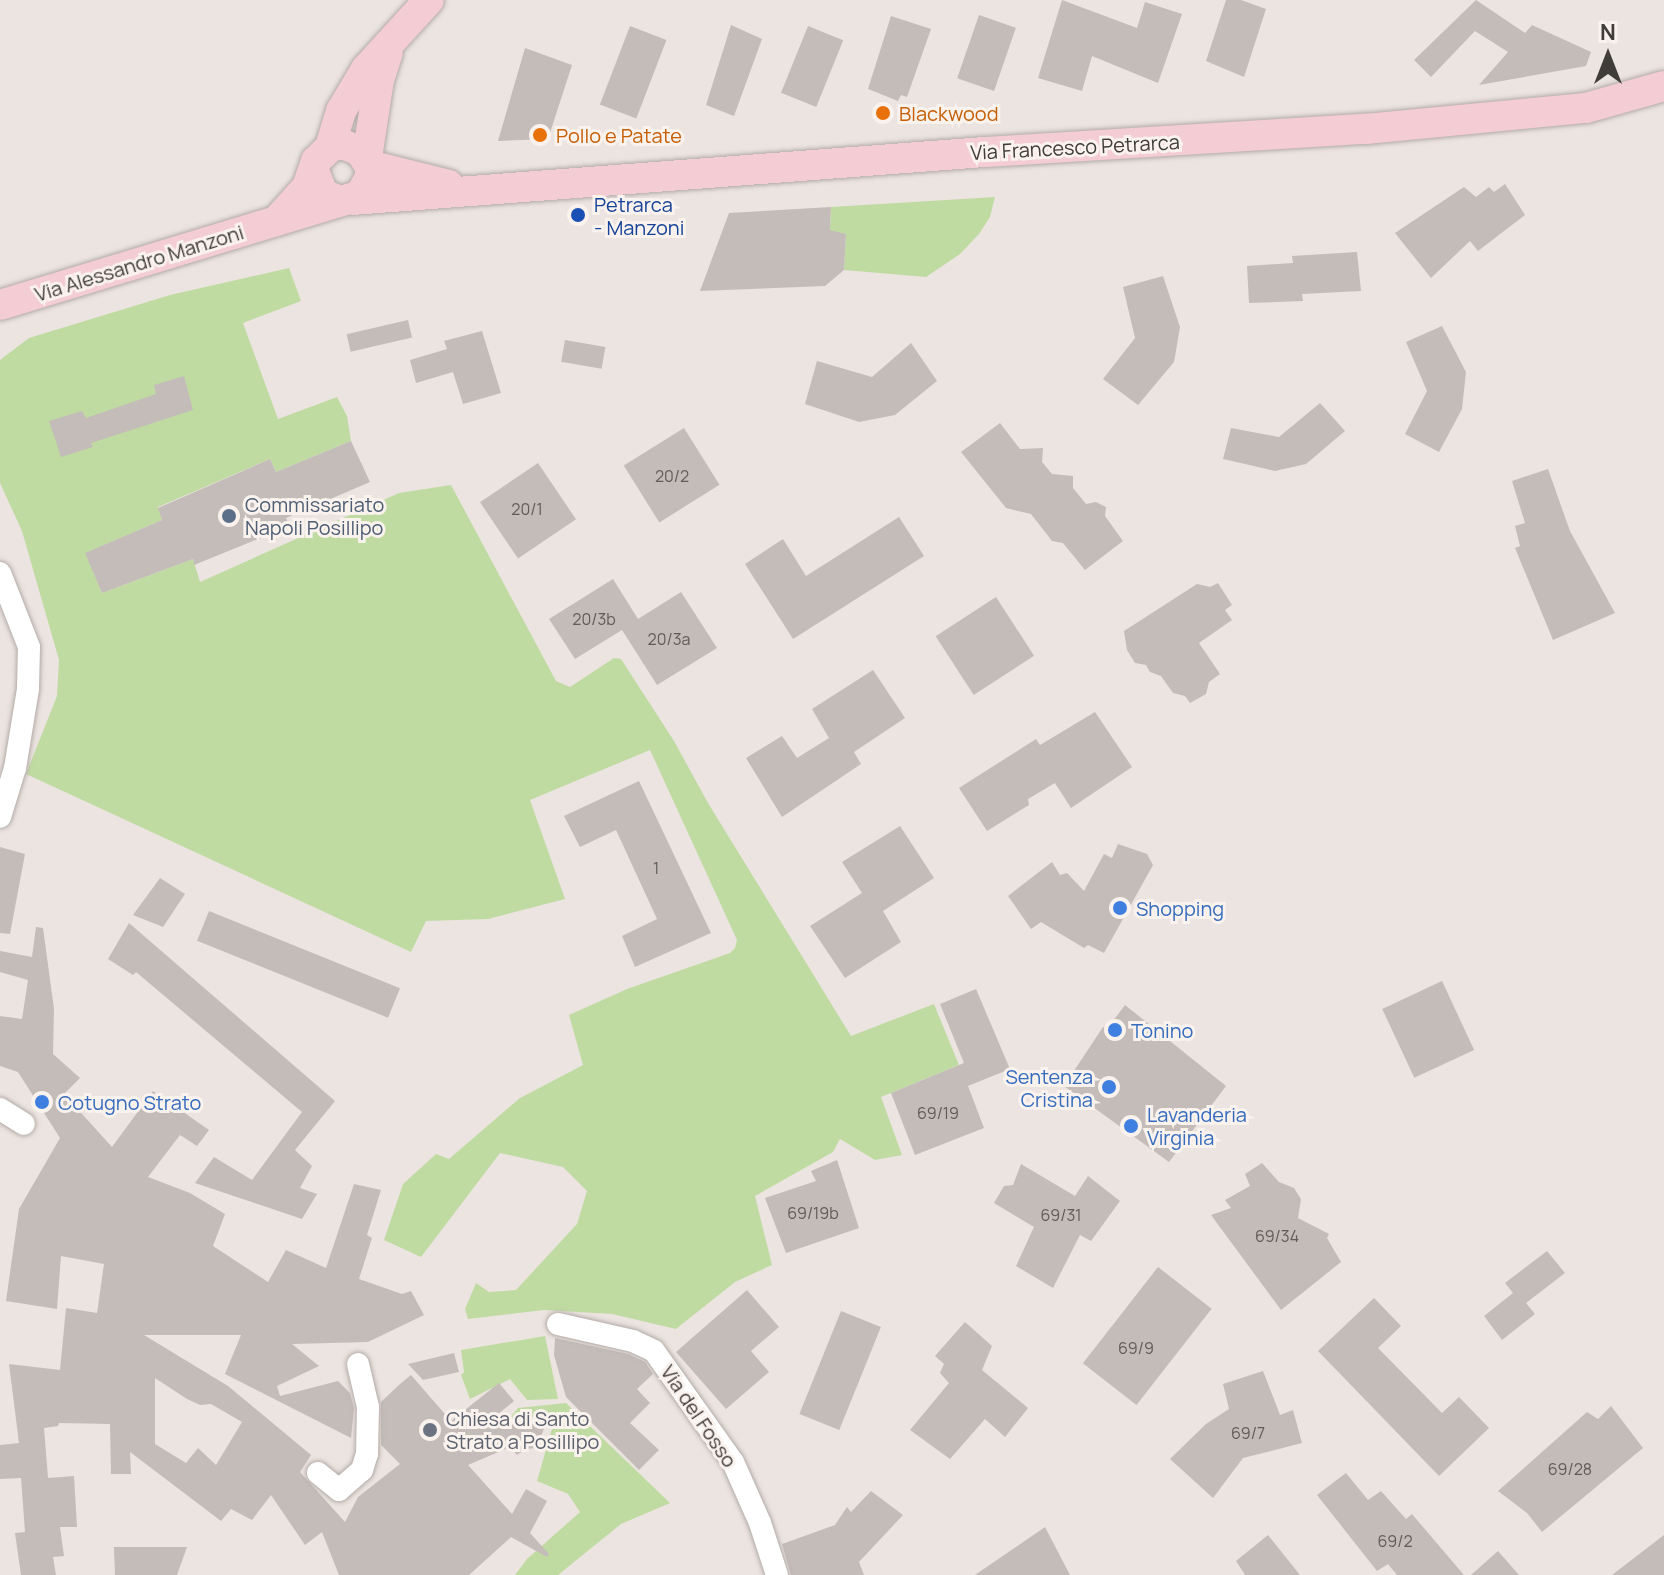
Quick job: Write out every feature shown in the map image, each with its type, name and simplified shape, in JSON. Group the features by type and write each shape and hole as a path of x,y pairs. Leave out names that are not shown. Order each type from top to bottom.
{"street":[{"name":"Via Alessandro Manzoni","path":"277,220 307,187 347,97 366,69 429,0"},
{"name":"Via Alessandro Manzoni","path":"368,162 384,61 396,36"},
{"name":"Via Francesco Petrarca","path":"349,200 985,152 1429,124 1586,108 1664,86"},
{"path":"352,146 368,162 367,187 349,200 332,199 323,194 322,159 352,146"},
{"name":"Via Francesco Petrarca","path":"368,162 442,184 484,189"},
{"name":"Via Alessandro Manzoni","path":"0,305 349,200"},
{"path":"0,573 29,647 28,689 15,768 0,817"},
{"path":"0,1109 24,1124"},
{"name":"Via del Fosso","path":"558,1324 633,1341 654,1351 733,1462 760,1523 777,1575"},
{"path":"318,1473 339,1490 362,1470 367,1454 368,1407 358,1364"}],"green space":[{"path":"995,197 990,217 979,234 960,254 926,277 844,270 846,235 830,231 831,207"},
{"path":"289,268 301,301 243,323 278,419 337,397 347,416 351,441 276,472 270,459 158,507 162,520 86,553 102,593 193,559 200,582 399,493 451,485 556,681 570,687 614,658 621,659 674,741 708,803 851,1036 934,1004 959,1065 881,1097 902,1155 875,1160 840,1139 833,1152 755,1196 772,1265 735,1282 676,1329 612,1314 544,1310 468,1319 465,1309 476,1283 489,1292 516,1290 577,1224 587,1191 563,1167 500,1153 421,1257 384,1240 403,1184 436,1154 449,1159 520,1098 583,1065 569,1015 627,989 730,953 735,948 737,940 650,750 530,800 565,899 488,919 426,921 411,952 26,774 57,696 59,660 22,531 0,483 0,360 29,338 170,295"},
{"path":"545,1336 558,1399 527,1400 510,1379 470,1399 461,1375 464,1372 461,1350"},
{"path":"566,1403 670,1503 621,1524 558,1575 515,1575 527,1559 580,1512 568,1494 537,1481 556,1415 509,1419 518,1408"}],"building":[{"path":"1062,0 1137,28 1145,2 1182,14 1158,83 1092,56 1082,91 1038,78"},
{"path":"1226,0 1241,0 1266,9 1244,77 1206,61"},
{"path":"1476,0 1525,33 1532,25 1591,52 1586,66 1479,85 1508,52 1475,31 1431,77 1414,60"},
{"path":"979,15 1016,28 994,91 957,78"},
{"path":"891,16 931,29 907,97 901,95 898,101 868,89"},
{"path":"731,25 762,39 734,116 706,105"},
{"path":"630,26 666,40 636,118 600,104"},
{"path":"808,26 843,40 816,107 781,93"},
{"path":"525,48 572,65 548,139 498,141"},
{"path":"1505,184 1525,215 1478,251 1470,241 1431,278 1395,233 1464,187 1476,197 1489,187 1494,192"},
{"path":"831,207 830,230 846,234 844,270 825,286 700,291 729,213"},
{"path":"1357,252 1361,291 1302,294 1303,301 1249,303 1247,266 1293,263 1292,256"},
{"path":"1163,276 1180,327 1174,362 1138,405 1103,379 1135,338 1123,287"},
{"path":"408,320 412,338 351,352 347,334"},
{"path":"1442,326 1466,372 1462,409 1439,452 1405,434 1427,391 1406,342"},
{"path":"482,331 501,393 463,404 453,372 416,383 410,360 447,349 444,341"},
{"path":"565,340 605,347 602,369 561,362"},
{"path":"911,343 937,381 895,415 859,422 805,404 817,361 872,377"},
{"path":"184,376 193,410 91,443 93,447 61,457 49,421 82,411 86,418 156,394 154,385"},
{"path":"1320,403 1345,431 1306,464 1275,471 1223,459 1231,428 1279,437"},
{"path":"1000,423 1020,449 1043,448 1042,462 1052,474 1073,476 1073,488 1086,504 1096,502 1106,507 1105,516 1123,541 1085,570 1063,543 1052,541 1031,514 1006,508 961,452"},
{"path":"684,428 720,485 659,522 624,466"},
{"path":"351,441 370,482 286,518 290,526 194,565 193,559 102,593 85,553 162,520 158,508 270,459 276,472"},
{"path":"538,463 576,519 518,559 480,502"},
{"path":"1548,469 1570,531 1615,613 1553,640 1515,548 1520,546 1515,526 1525,523 1512,481"},
{"path":"899,517 924,556 793,639 745,564 783,539 806,576"},
{"path":"613,579 638,619 681,592 717,648 657,685 622,630 575,659 549,619"},
{"path":"1218,583 1232,605 1225,610 1232,620 1199,643 1220,674 1209,682 1206,694 1190,703 1185,696 1173,693 1161,676 1150,672 1146,665 1135,663 1127,650 1124,631 1197,584 1210,587"},
{"path":"996,597 1034,656 974,695 936,636"},
{"path":"873,670 905,718 854,752 861,764 782,817 746,758 782,736 797,758 829,738 812,709"},
{"path":"1095,712 1132,767 1071,808 1055,783 1028,799 1029,805 987,831 959,788 1036,739 1040,745"},
{"path":"639,781 711,933 635,967 622,936 657,919 616,830 580,847 564,816"},
{"path":"900,826 934,878 883,911 901,942 845,978 810,926 862,893 842,862"},
{"path":"1118,844 1147,854 1153,865 1104,953 1088,945 1084,948 1041,922 1031,929 1008,896 1052,862 1060,875 1067,873 1084,891 1104,854 1112,858"},
{"path":"0,847 25,854 10,934 0,933"},
{"path":"160,878 185,894 163,927 133,915"},
{"path":"209,911 400,988 388,1018 197,941"},
{"path":"129,923 335,1101 295,1150 312,1166 300,1188 317,1194 302,1219 195,1183 214,1157 252,1180 302,1112 136,972 133,975 108,959"},
{"path":"36,927 43,928 54,1009 53,1054 80,1078 64,1094 112,1147 153,1091 209,1130 197,1146 180,1135 148,1177 190,1193 225,1214 213,1246 268,1282 286,1250 326,1268 354,1184 381,1190 367,1235 372,1238 359,1279 402,1294 411,1291 424,1315 368,1342 292,1344 319,1366 277,1386 280,1396 338,1381 350,1393 354,1408 351,1438 225,1374 241,1335 144,1335 228,1386 311,1455 300,1472 345,1522 358,1497 400,1464 381,1445 381,1402 400,1384 411,1375 451,1421 499,1383 514,1401 485,1425 546,1424 536,1448 526,1449 517,1455 510,1447 468,1465 512,1514 526,1489 547,1501 530,1533 549,1554 547,1557 511,1537 469,1575 339,1575 322,1532 305,1545 271,1495 252,1520 231,1509 221,1521 130,1452 131,1474 111,1474 110,1424 59,1423 58,1426 44,1428 48,1478 74,1476 77,1527 60,1527 64,1556 53,1557 56,1575 21,1575 15,1533 25,1532 21,1478 0,1479 0,1445 19,1443 9,1364 60,1370 66,1308 97,1313 104,1264 61,1256 57,1309 6,1301 19,1209 60,1138 18,1072 0,1066 0,1016 22,1019 28,980 0,972 0,951 32,957","holes":["155,1378 200,1405 211,1404 242,1422 216,1465 198,1448 186,1463 155,1444"]},
{"path":"1442,981 1474,1050 1414,1078 1382,1009"},
{"path":"976,989 1010,1069 968,1086 984,1128 915,1155 891,1093 964,1063 940,1004"},
{"path":"1125,1005 1226,1086 1169,1162 1064,1086 1103,1027 1107,1029"},
{"path":"837,1160 859,1228 786,1253 765,1198 816,1181 811,1171"},
{"path":"1262,1163 1279,1182 1294,1188 1301,1199 1298,1218 1329,1234 1327,1238 1341,1262 1281,1310 1211,1215 1231,1208 1225,1200 1250,1186 1245,1174"},
{"path":"1021,1164 1075,1196 1088,1176 1120,1201 1091,1241 1080,1235 1053,1288 1016,1266 1034,1227 994,1203 1004,1186 1013,1185"},
{"path":"1547,1251 1565,1273 1526,1303 1535,1314 1502,1340 1484,1316 1513,1293 1505,1283"},
{"path":"1158,1267 1212,1309 1136,1405 1083,1363"},
{"path":"747,1290 779,1327 751,1351 769,1372 726,1409 676,1352"},
{"path":"1374,1298 1401,1326 1378,1348 1442,1413 1459,1397 1489,1428 1439,1476 1318,1351"},
{"path":"841,1311 881,1327 839,1430 799,1414"},
{"path":"965,1322 992,1346 982,1370 1028,1408 1005,1437 985,1419 950,1459 910,1430 949,1383 940,1373 944,1364 935,1356"},
{"path":"555,1338 628,1354 645,1362 653,1374 637,1389 650,1403 630,1423 659,1450 639,1470 566,1397 554,1355"},
{"path":"454,1353 459,1372 423,1380 408,1364"},
{"path":"1263,1371 1280,1415 1293,1410 1302,1443 1243,1458 1213,1498 1170,1459 1206,1424 1229,1409 1223,1384"},
{"path":"1611,1406 1643,1448 1542,1532 1527,1513 1498,1491 1587,1412 1598,1419"},
{"path":"1346,1473 1368,1500 1381,1491 1406,1519 1412,1514 1464,1575 1397,1575 1388,1564 1377,1571 1317,1495"},
{"path":"871,1491 903,1515 859,1562 864,1575 791,1575 782,1544 835,1525 847,1507 851,1512"},
{"path":"1045,1527 1070,1575 975,1575"},
{"path":"1268,1535 1300,1575 1245,1575 1236,1561"},
{"path":"1664,1535 1664,1575 1612,1575"},
{"path":"114,1547 187,1547 177,1575 115,1575"},
{"path":"1498,1551 1519,1575 1471,1575"}],"place":[{"name":"Blackwood","path":"883,113"},
{"name":"Pollo e Patate","path":"540,135"},
{"name":"Petrarca - Manzoni","path":"578,215"},
{"name":"Commissariato Napoli Posillipo","path":"229,516"},
{"name":"Shopping","path":"1120,908"},
{"name":"Tonino","path":"1115,1030"},
{"name":"Sentenza Cristina","path":"1109,1087"},
{"name":"Cotugno Strato","path":"42,1102"},
{"name":"Lavanderia Virginia","path":"1131,1126"},
{"name":"Chiesa di Santo Strato a Posillipo","path":"430,1430"}]}
